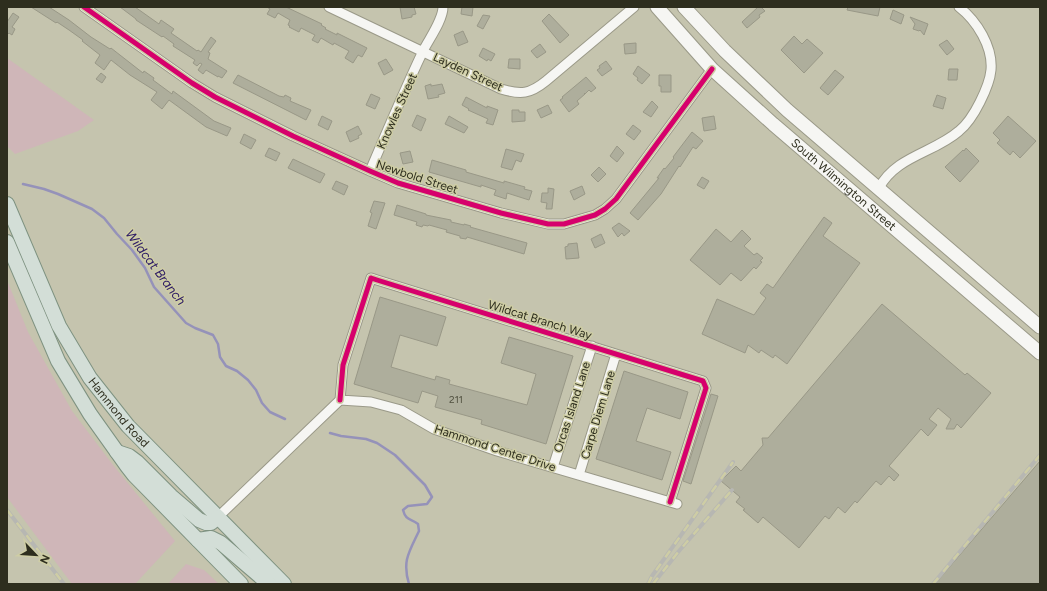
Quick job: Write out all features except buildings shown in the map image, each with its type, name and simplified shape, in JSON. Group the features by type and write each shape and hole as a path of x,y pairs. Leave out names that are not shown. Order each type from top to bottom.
{"main road":[{"name":"South Wilmington Street","path":"657,7 712,68 773,124 1040,353"},
{"name":"South Wilmington Street","path":"684,7 725,52 787,110 1040,326"},
{"name":"Hammond Road","path":"7,204 59,326 90,378 128,426 284,584"},
{"name":"Hammond Road","path":"7,242 58,361 81,402 126,466 241,584"},
{"path":"116,452 129,456 137,462 171,496 199,520 206,523 211,523 218,517"},
{"path":"198,540 211,538 221,542 269,584"}],"street":[{"name":"Newbold Street","path":"84,7 192,83 215,97 370,172 429,193 501,213 548,224 564,224 595,215 605,209 616,199 712,68"},
{"name":"Layden Street","path":"329,7 501,89 513,93 527,93 537,89 634,7"},
{"name":"Knowles Street","path":"370,172 423,51 443,11 443,7"},
{"path":"879,188 884,179 899,165 951,138 973,115 984,95 991,71 991,62 988,50 979,29 959,7"},
{"name":"Wildcat Branch Way","path":"340,400 343,365 371,278 703,381 706,388 674,503"},
{"name":"Orcas Island Lane","path":"553,467 592,346"},
{"name":"Carpe Diem Lane","path":"579,475 616,354"},
{"path":"218,517 340,400"},
{"name":"Hammond Center Drive","path":"340,400 371,402 401,410 434,429 497,451 674,503"}],"shaded area":[{"path":"7,58 94,120 78,131 15,154 7,146"},
{"path":"7,280 28,332 72,411 113,465 175,541 135,584 72,584 7,497"},
{"path":"186,564 204,570 219,584 168,584"}],"waterway":[{"name":"Wildcat Branch","path":"23,184 58,194 92,209 104,218 132,250 145,268 154,287 186,323 213,335 218,344 220,357 226,366 237,371 248,380 256,390 262,403 270,412 285,419"},
{"name":"Wildcat Branch","path":"330,433 366,439 377,443 395,455 425,485 432,497 427,504 408,506 403,510 407,518 418,524 419,531 406,563 409,584"}],"railway":[{"path":"933,584 1040,455"},
{"path":"648,584 652,576 733,462"},
{"path":"653,584 679,551 732,490"},
{"path":"7,510 64,584"}],"cycle path":[{"path":"84,7 192,83 215,97 293,136 398,183 501,213 548,224 564,224 595,215 605,209 616,199 712,69"},
{"path":"340,400 343,365 371,278 703,381 706,388 670,502"}]}
